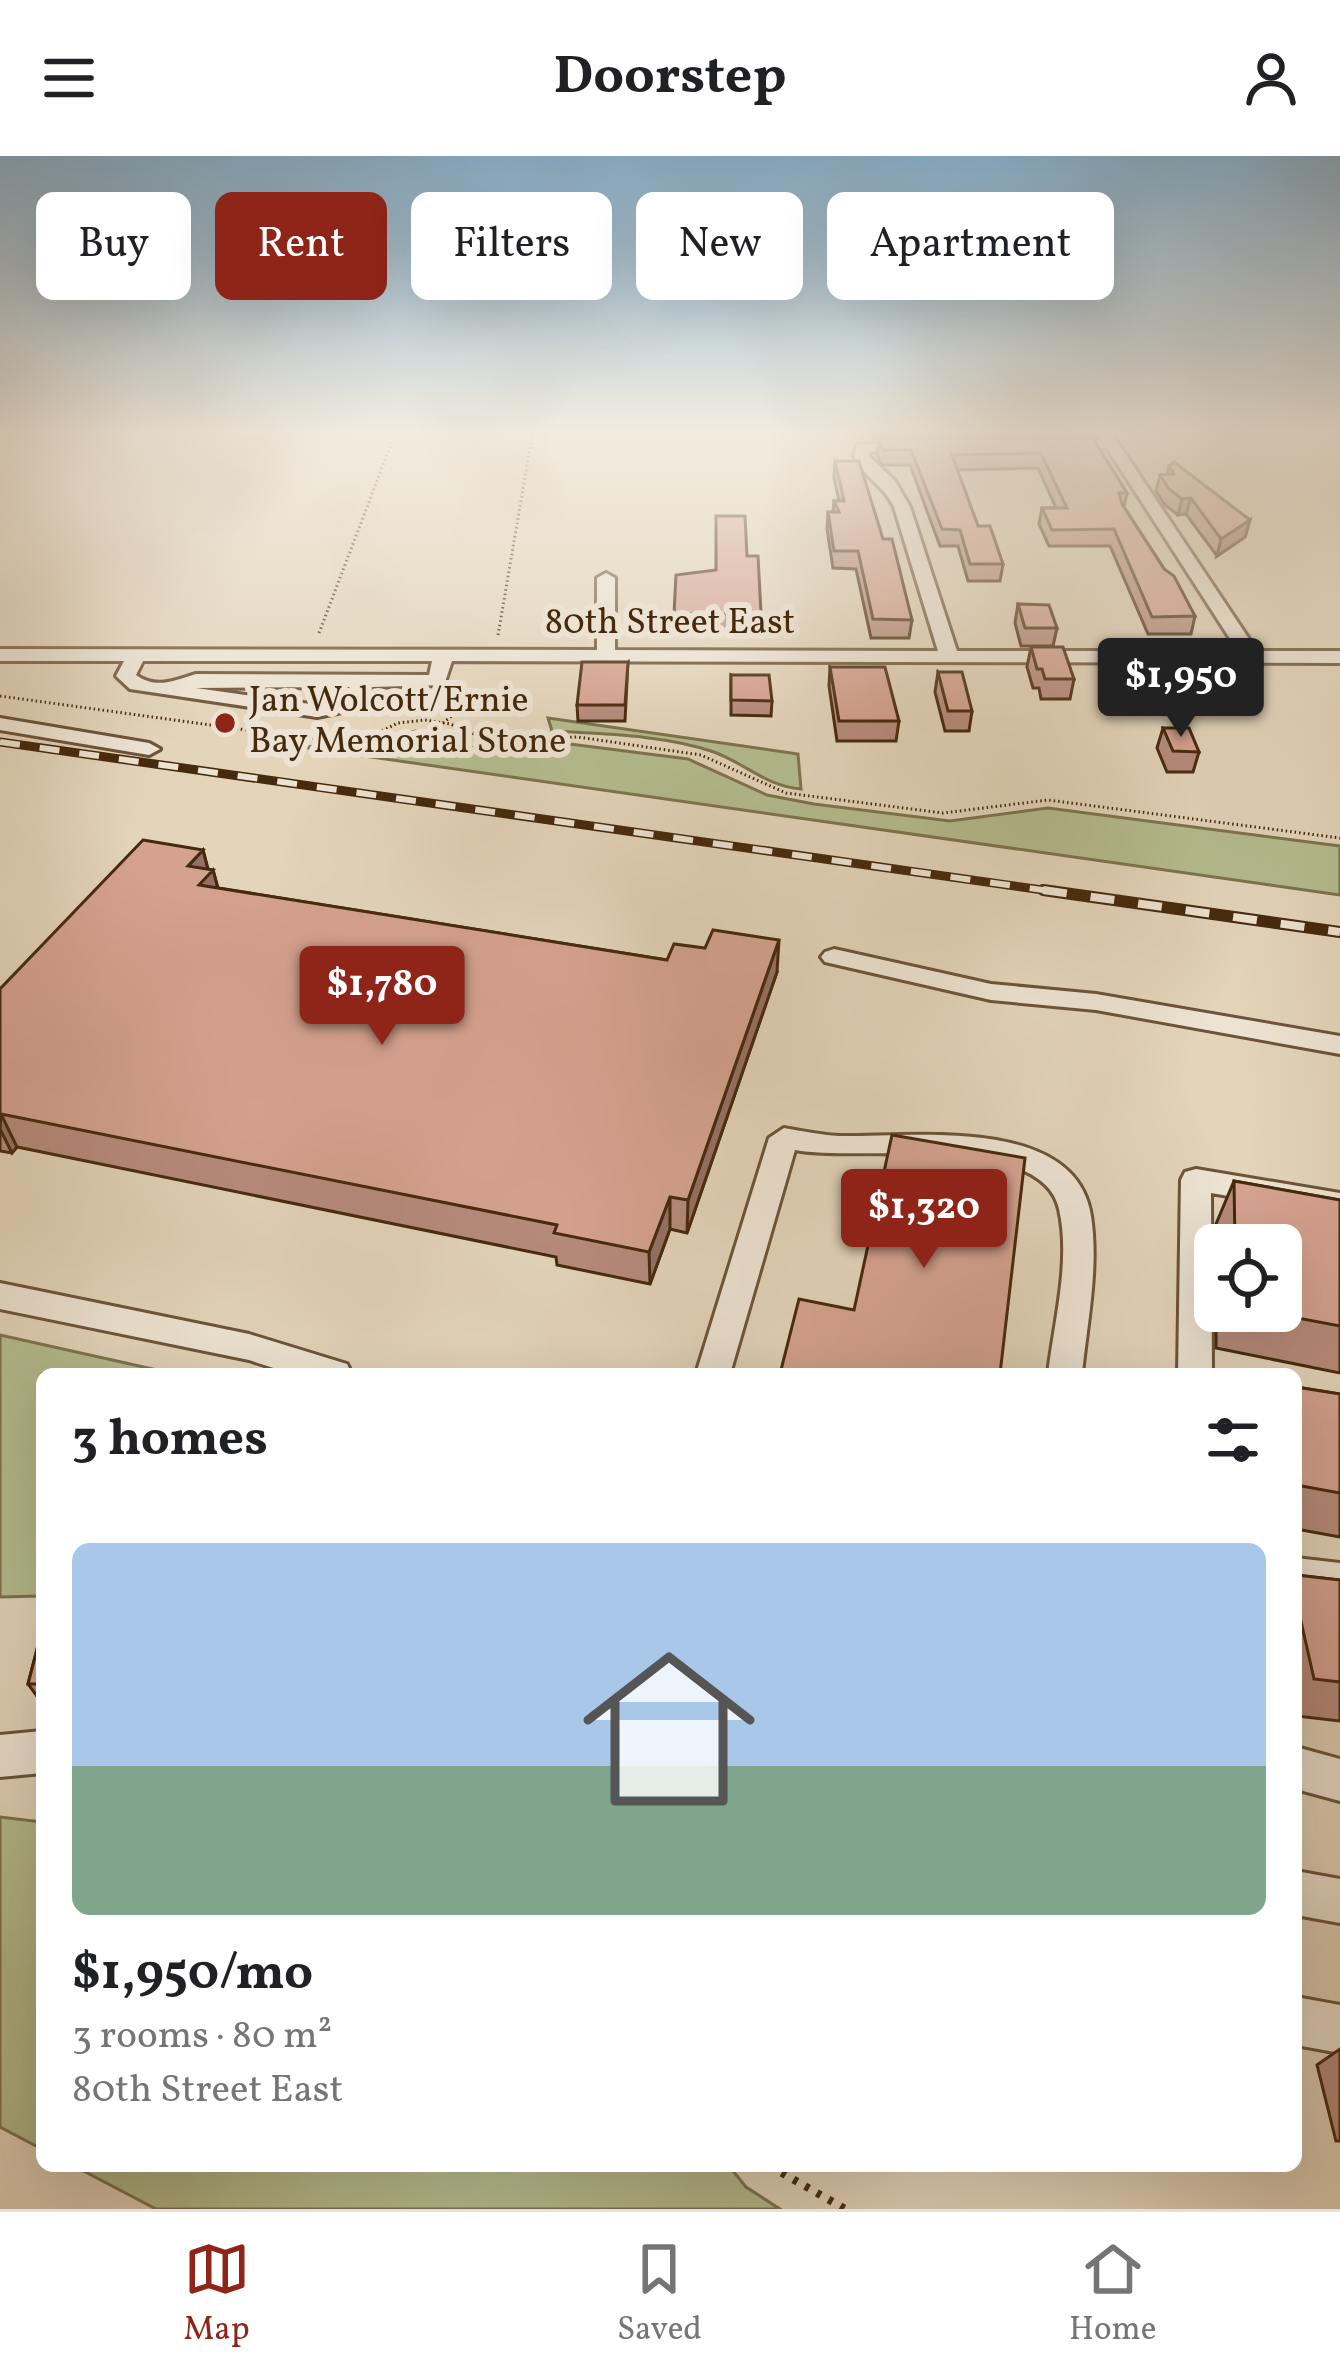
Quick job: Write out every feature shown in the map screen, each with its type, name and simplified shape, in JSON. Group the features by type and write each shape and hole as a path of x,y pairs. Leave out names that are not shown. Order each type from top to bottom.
{"street":[{"path":"906,527 949,656"},
{"path":"1169,527 1251,656"},
{"path":"606,657 607,578"},
{"name":"80th Street East","path":"0,655 1340,657"},
{"path":"136,656 126,680 326,711 340,706 367,681"},
{"path":"174,691 196,680 436,681 443,657"},
{"path":"0,724 149,749"},
{"path":"834,957 970,988 1096,1002 1340,1045"},
{"path":"715,1368 784,1138 836,1147 939,1144 987,1149 1034,1162 1059,1180 1071,1196 1077,1224 1065,1368"},
{"path":"1195,1368 1196,1180 1340,1204"},
{"path":"0,1296 249,1347 316,1368"},
{"path":"1302,1576 1340,1581"},
{"path":"0,1756 36,1753"},
{"path":"1302,1770 1340,1780"},
{"path":"1302,1895 1340,1901"},
{"path":"1302,2022 1340,2029"}],"path":[{"path":"324,640 320,630 359,527"},
{"path":"492,640 500,628 517,527"},
{"path":"443,723 459,710 460,682"},
{"path":"0,696 305,738 366,739 398,723 443,723 489,740 578,737 675,749 723,762 764,788 943,813 1031,799 1340,838"},
{"path":"780,2172 844,2209"}],"green space":[{"path":"548,718 798,754 801,789 777,784 695,746 552,731"},
{"path":"415,731 477,749 562,743 688,759 767,795 950,821 1048,808 1340,846 1340,895 301,747 375,745"},
{"path":"0,1335 148,1368 36,1368 36,1596 0,1597"},
{"path":"0,1817 36,1821 36,2146 0,2127"},
{"path":"85,2172 734,2172 746,2187 780,2209 156,2209"}],"building":[{"path":"716,527 746,527 747,556 758,556 761,613 674,614 676,575 716,570"},
{"path":"830,527 879,527 883,539 892,539 912,620 873,619 858,551 834,551"},
{"path":"990,527 1003,564 970,564 960,530 942,529"},
{"path":"1137,527 1164,569 1174,576 1195,616 1152,617 1114,529 1052,530"},
{"path":"1212,527 1240,527 1221,539"},
{"path":"1018,604 1049,605 1057,628 1025,628"},
{"path":"1031,647 1063,647 1074,679 1045,679"},
{"path":"582,662 628,662 625,705 577,705"},
{"path":"830,667 885,667 899,721 839,721"},
{"path":"938,672 962,672 972,711 948,711"},
{"path":"731,675 769,675 772,701 731,700"},
{"path":"1163,728 1189,728 1199,752 1173,751"},
{"path":"143,840 203,850 188,866 213,870 199,885 667,960 674,944 705,948 713,930 779,940 688,1200 670,1197 649,1252 554,1233 557,1225 0,1116 0,989"},
{"path":"892,1135 1025,1158 1001,1368 782,1368 799,1299 854,1310"},
{"path":"1234,1181 1340,1200 1340,1326 1302,1319 1302,1224 1235,1224"},
{"path":"1302,1388 1340,1394 1340,1493 1302,1486"},
{"path":"1302,1576 1340,1580 1340,1682 1314,1679 1302,1626"},
{"path":"36,1653 36,1684 28,1684"}],"railway":[{"path":"0,742 1064,893"},
{"path":"1043,890 1340,932"}],"place":[{"name":"Jan Wolcott/Ernie Bay Memorial Stone","path":"225,723"}]}
